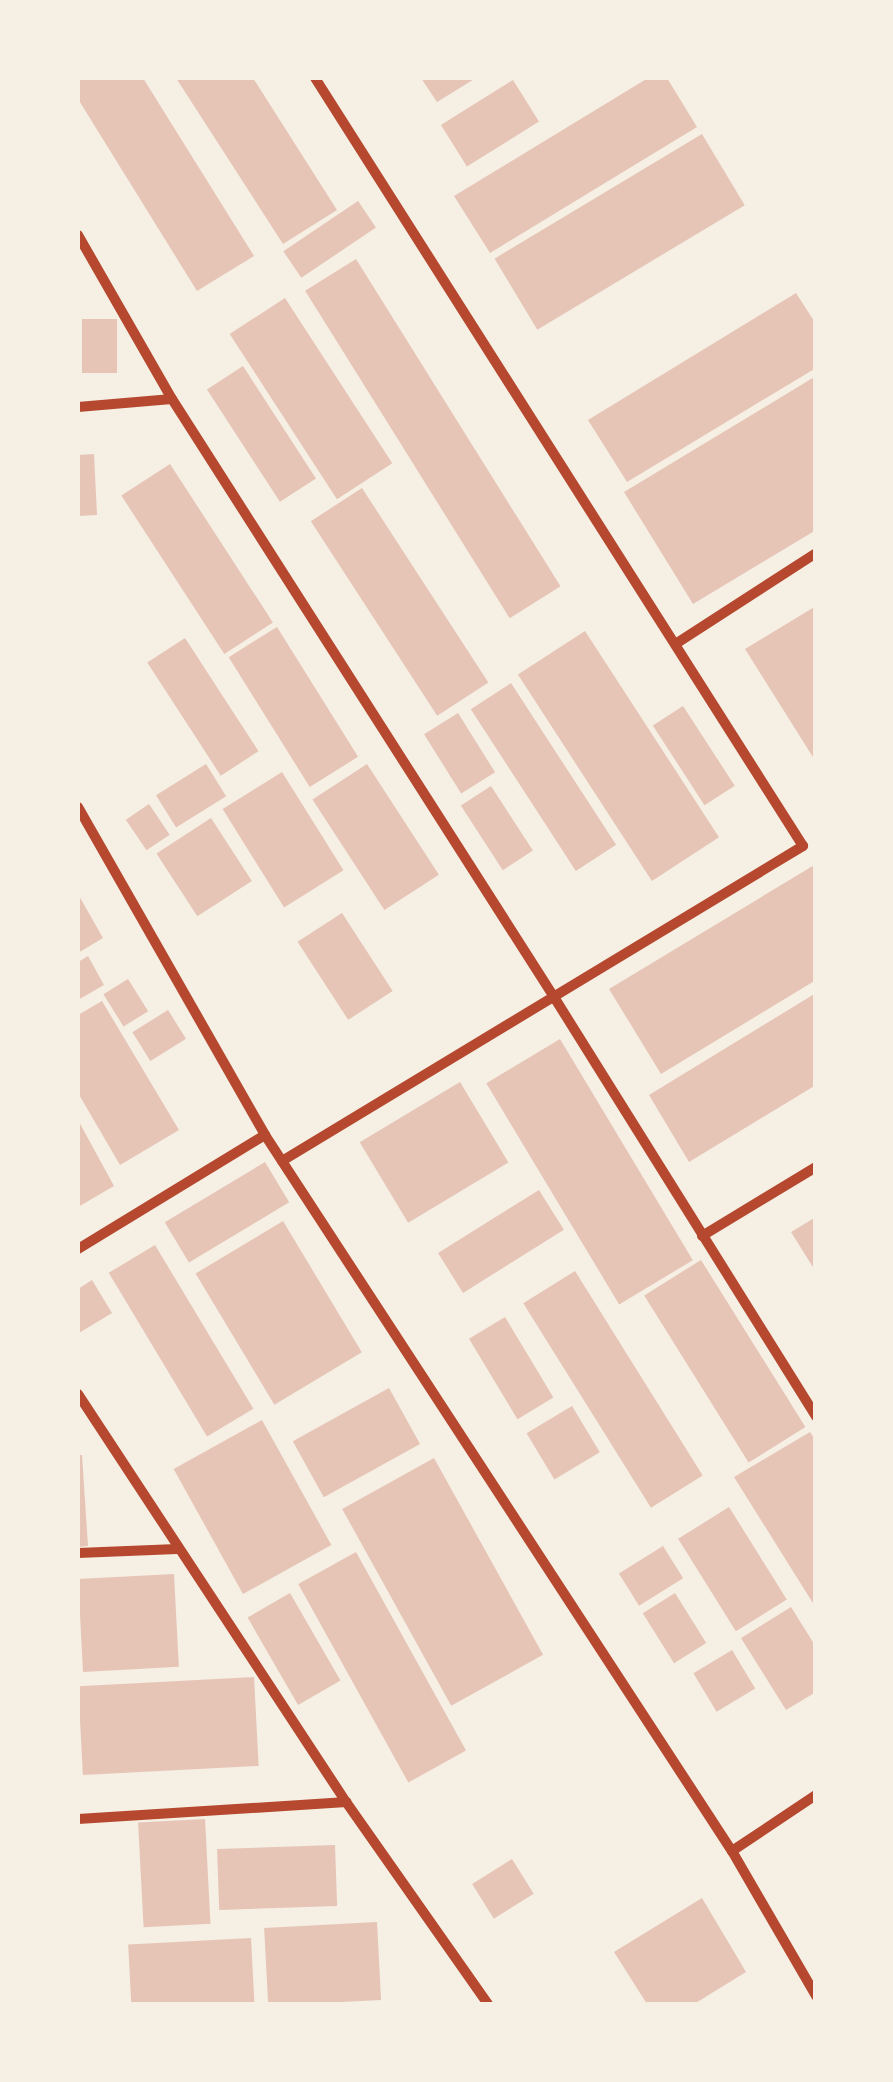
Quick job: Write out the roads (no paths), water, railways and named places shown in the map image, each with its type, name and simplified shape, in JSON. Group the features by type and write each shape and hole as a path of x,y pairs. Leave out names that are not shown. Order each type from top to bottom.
{"street":[{"path":"315,78 804,846"},
{"path":"78,235 172,399 554,997 816,1417"},
{"path":"78,407 172,399"},
{"path":"677,644 816,553"},
{"path":"78,807 266,1136 732,1851 816,1996"},
{"path":"282,1161 816,839"},
{"path":"78,1249 266,1136"},
{"path":"702,1236 816,1167"},
{"path":"78,1394 346,1802 488,2004"},
{"path":"78,1553 178,1549"},
{"path":"732,1851 816,1794"},
{"path":"78,1819 346,1802"}]}
